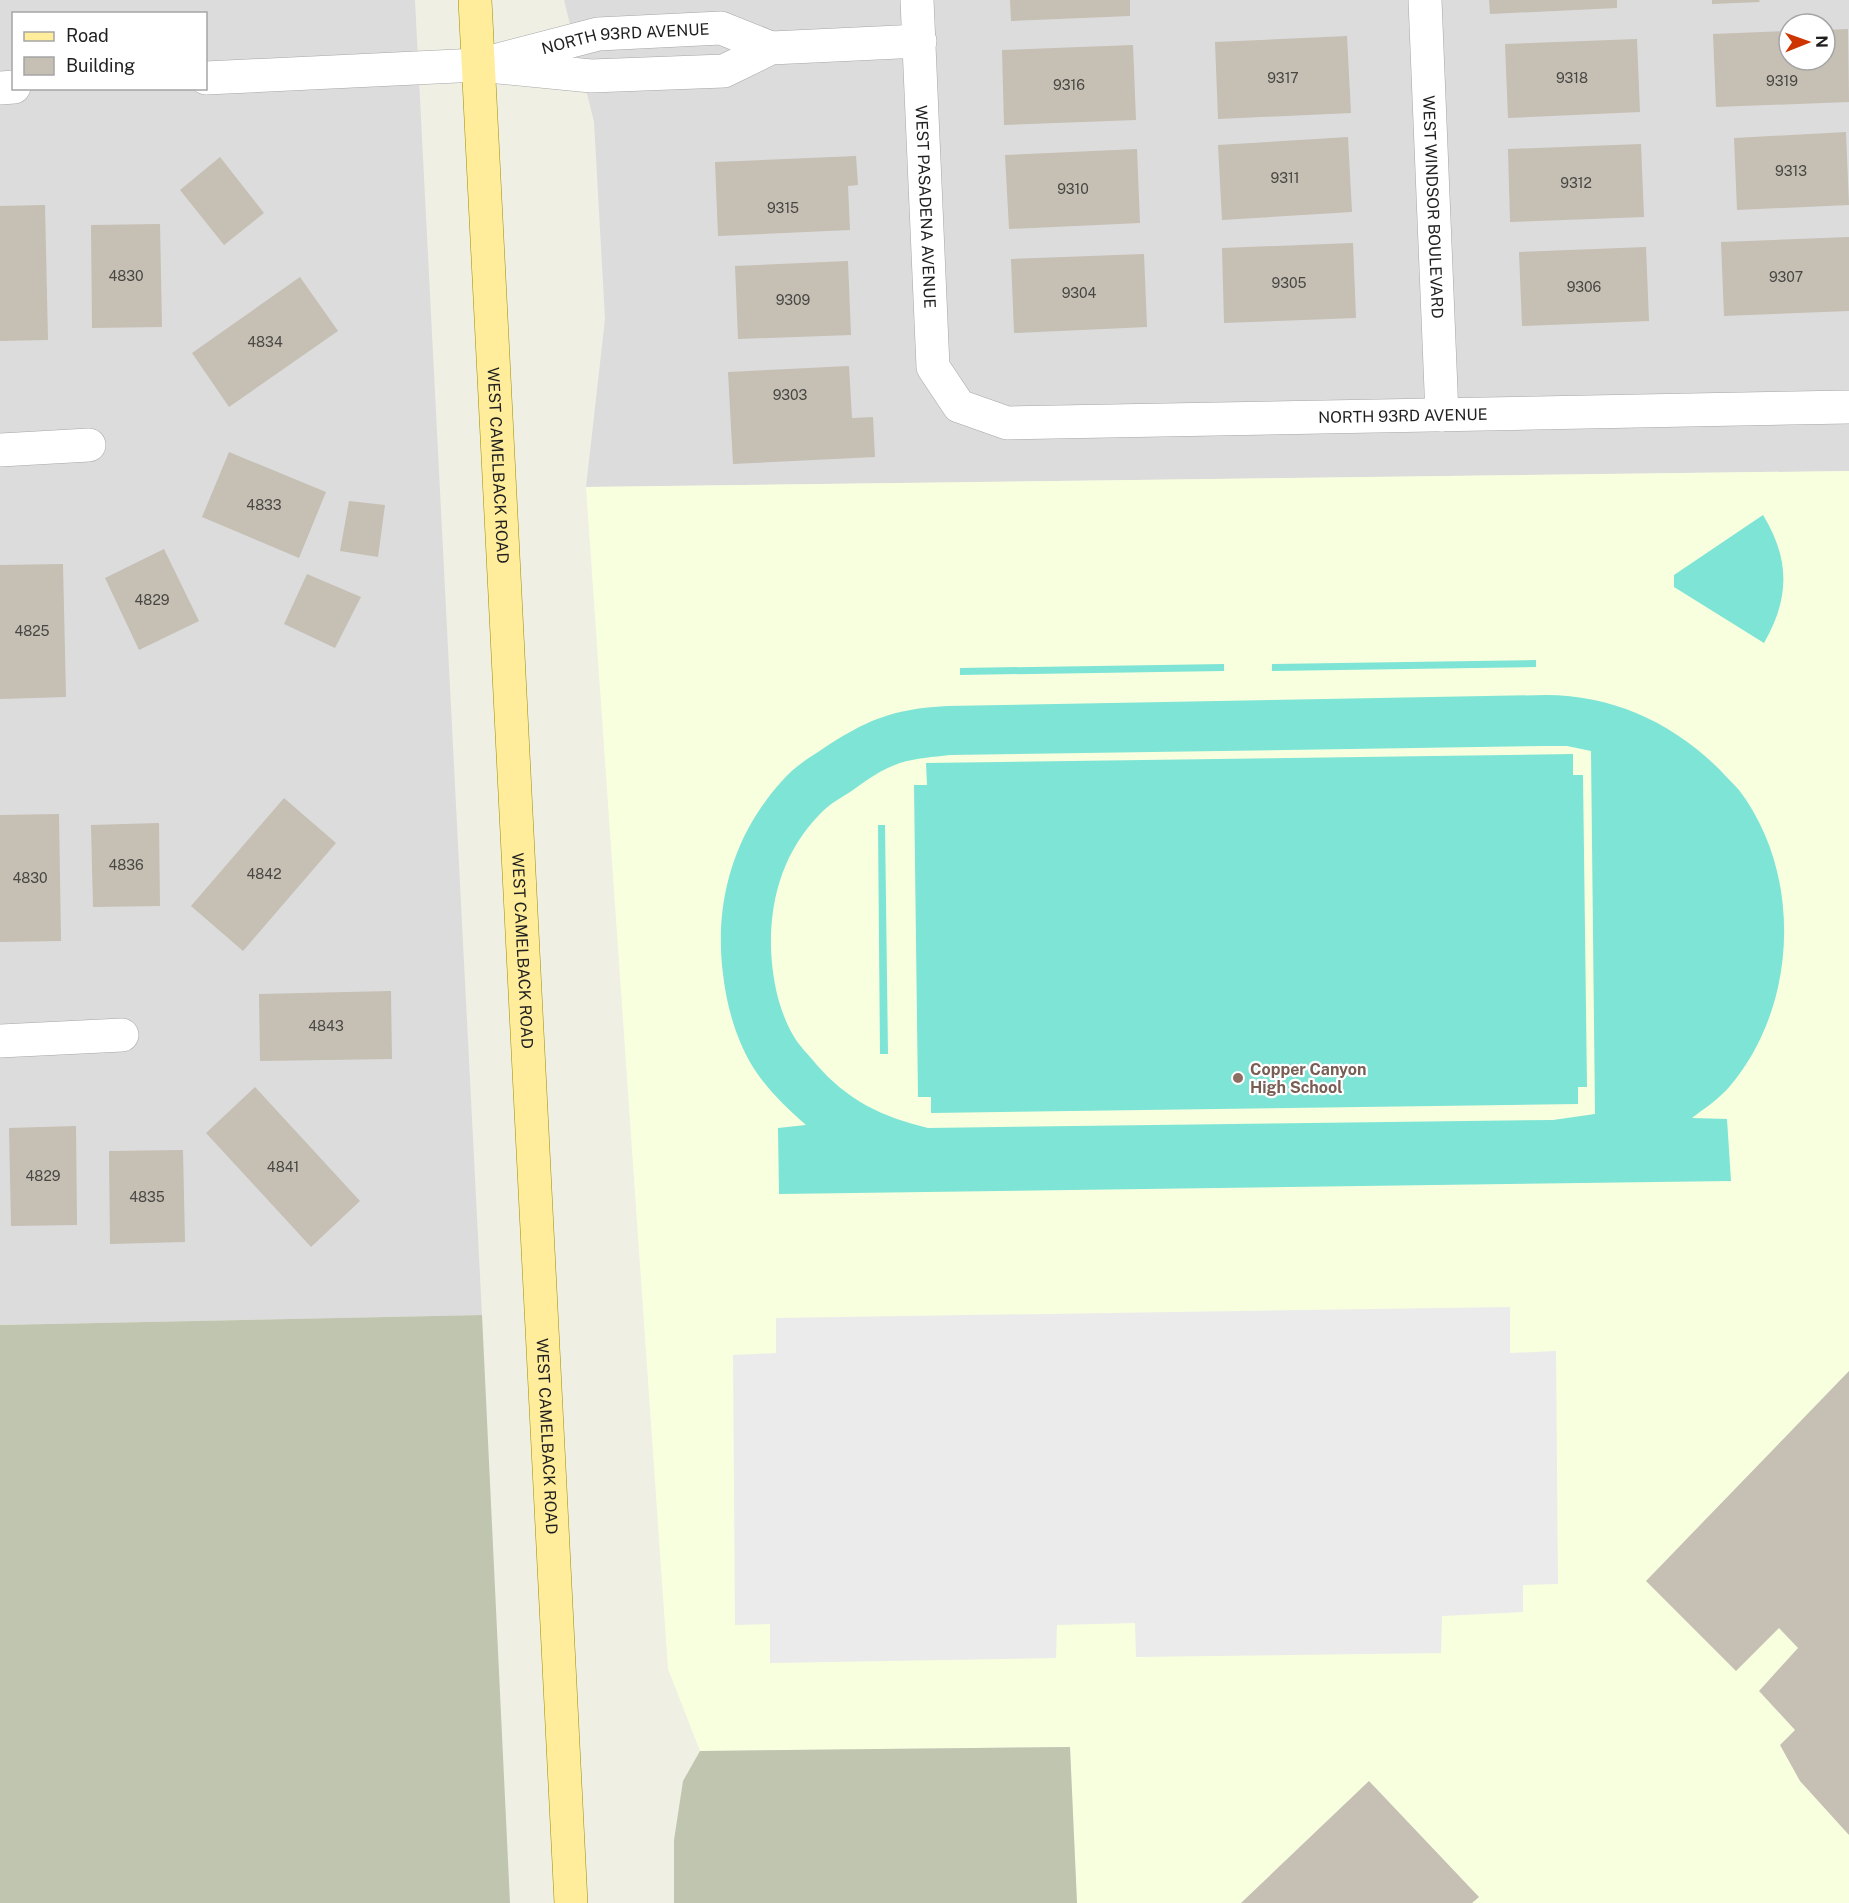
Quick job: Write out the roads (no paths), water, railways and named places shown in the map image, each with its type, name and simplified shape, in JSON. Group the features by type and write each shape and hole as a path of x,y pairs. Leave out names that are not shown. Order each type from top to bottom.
{"main road":[{"name":"WEST CAMELBACK ROAD","path":"475,0 571,1903"}],"street":[{"name":"WEST PASADENA AVENUE","path":"917,0 933,367 959,406"},
{"name":"WEST WINDSOR BOULEVARD","path":"1425,0 1442,415"},
{"name":"NORTH 93RD AVENUE","path":"478,65 598,34 721,28 771,48"},
{"name":"NORTH 93RD AVENUE","path":"207,78 478,65 591,76 724,71 771,48 920,41"},
{"name":"NORTH 93RD AVENUE","path":"959,406 1007,423 1849,407"},
{"path":"0,450 89,446"},
{"path":"0,1041 122,1035"}],"place":[{"name":"Copper Canyon High School","path":"1238,1078"}]}
